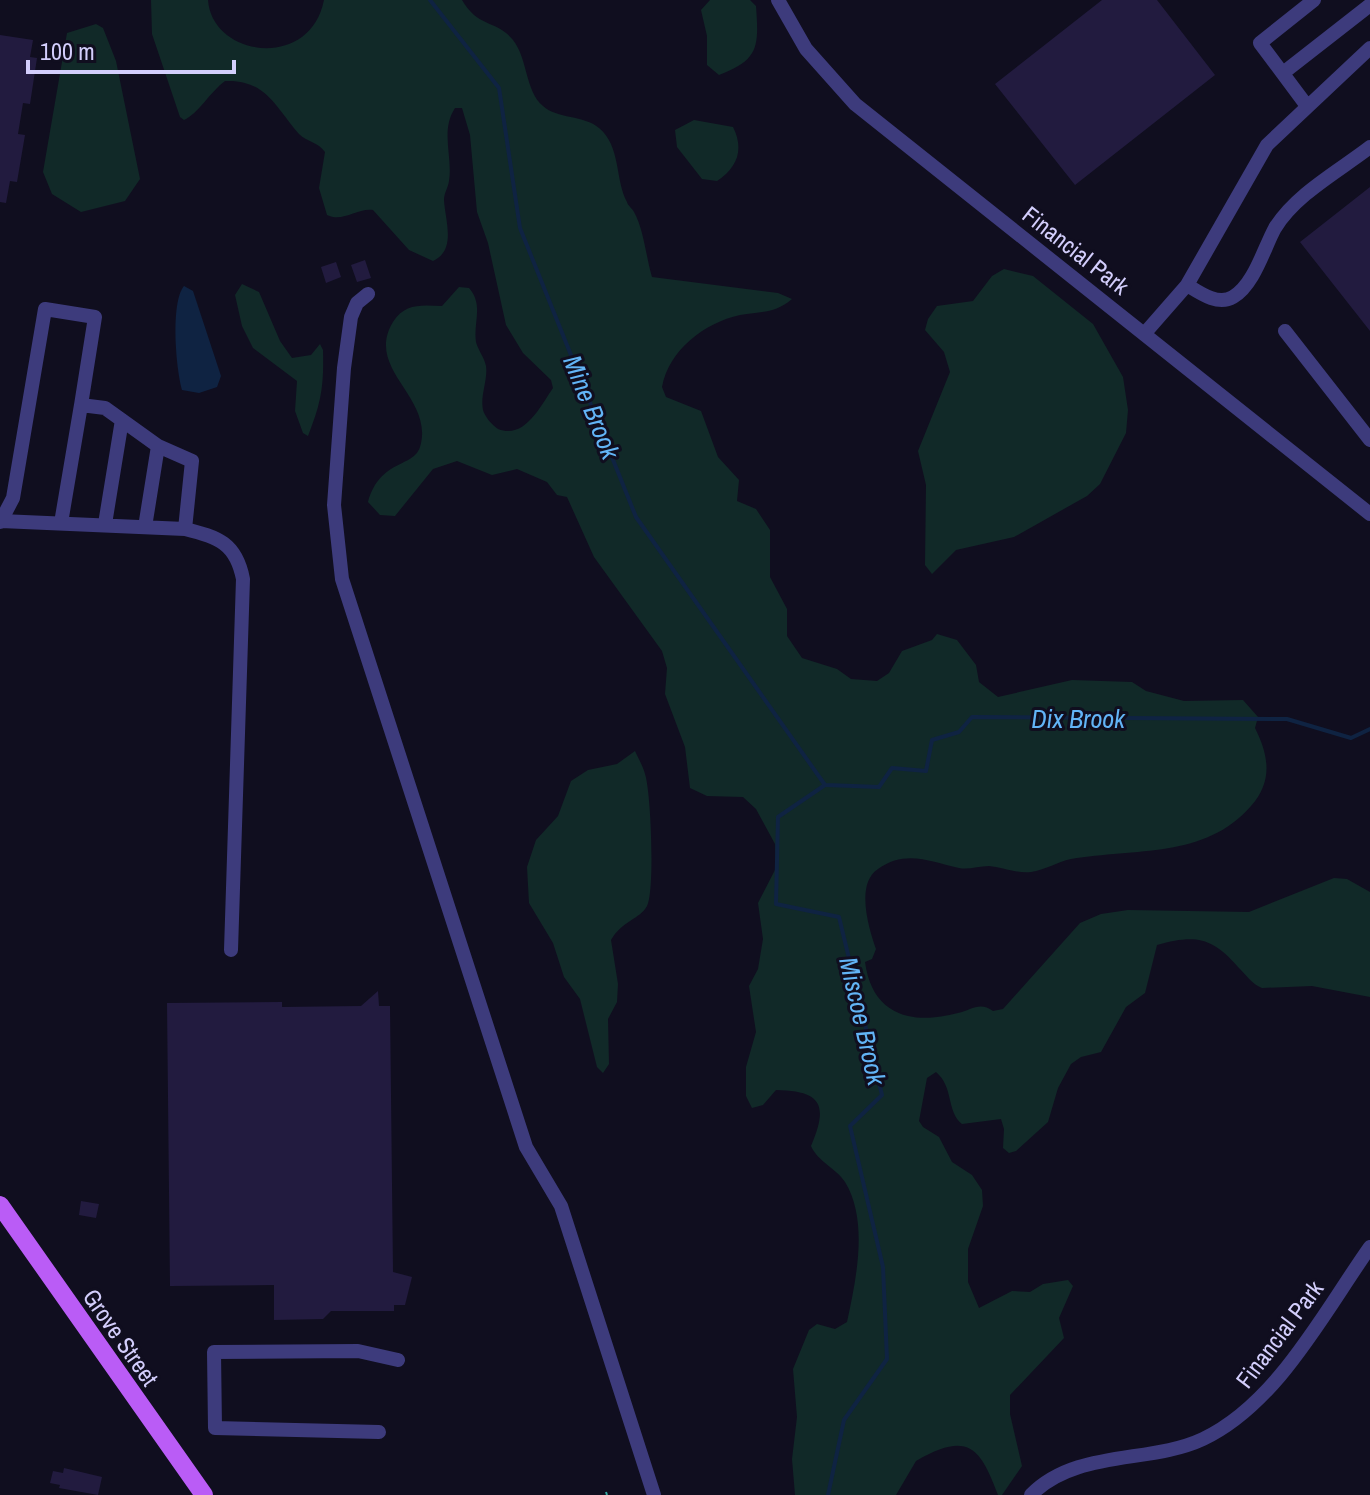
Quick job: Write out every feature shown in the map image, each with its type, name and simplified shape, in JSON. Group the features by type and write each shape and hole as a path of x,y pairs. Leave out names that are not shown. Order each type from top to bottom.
{"main road":[{"name":"Grove Street","path":"0,1205 204,1495"}],"lane":[{"name":"Financial Park","path":"778,0 806,49 855,104 1370,514"},
{"path":"1307,106 1260,43 1314,0"},
{"path":"1283,73 1370,5"},
{"path":"1145,333 1187,285 1267,145 1370,48"},
{"path":"1187,285 1216,300 1233,298 1246,284 1277,226 1293,206 1370,147"},
{"path":"368,294 357,303 351,317 344,368 334,505 342,579 526,1147 561,1206 654,1495"},
{"path":"61,523 95,317 45,309 13,498 0,521 185,529 224,542 239,558 243,579 231,950"},
{"path":"1285,331 1370,440"},
{"path":"81,405 105,408 158,446 192,461 185,529"},
{"path":"105,524 122,420"},
{"path":"145,527 158,446"},
{"name":"Financial Park","path":"1031,1495 1051,1480 1079,1468 1188,1445 1236,1419 1276,1380 1370,1247"},
{"path":"379,1432 215,1428 214,1352 358,1351 398,1360"}],"green space":[{"path":"151,0 208,0 214,19 226,34 243,44 262,48 282,46 301,38 315,23 324,0 462,0 475,16 507,33 513,40 533,92 543,106 593,124 606,135 623,193 640,227 652,277 778,293 792,299 773,310 740,315 701,332 672,361 662,387 666,397 701,411 718,457 739,480 737,501 756,509 770,530 770,577 787,609 787,636 802,658 837,669 851,679 877,681 889,673 902,651 932,640 937,634 957,640 976,665 979,682 998,697 1072,680 1132,682 1146,691 1184,701 1243,700 1258,717 1255,728 1266,758 1263,787 1251,806 1233,823 1212,835 1168,848 1071,859 1031,872 989,866 962,868 909,858 878,869 871,876 865,896 867,919 876,949 872,959 865,962 869,980 885,1004 896,1012 924,1018 941,1017 980,1006 993,1011 1003,1009 1080,923 1101,914 1128,910 1249,912 1334,878 1347,879 1370,892 1370,997 1312,986 1262,988 1210,944 1192,939 1157,945 1145,993 1126,1007 1101,1052 1081,1057 1071,1064 1058,1088 1048,1122 1016,1151 1009,1153 1003,1148 1001,1119 962,1124 957,1119 942,1078 936,1072 927,1078 919,1121 939,1137 952,1162 972,1175 982,1190 983,1206 968,1249 968,1282 979,1308 1012,1291 1030,1292 1043,1284 1068,1280 1073,1286 1059,1318 1064,1338 1010,1395 1010,1414 1022,1466 1002,1495 998,1495 978,1455 960,1446 948,1447 916,1461 896,1495 795,1495 792,1459 797,1417 793,1369 809,1330 817,1324 835,1329 847,1322 857,1270 859,1232 857,1214 845,1182 811,1146 819,1120 817,1103 803,1093 776,1090 763,1105 752,1108 746,1096 746,1067 756,1032 749,986 758,969 763,939 758,903 776,868 775,844 756,809 743,797 707,796 690,788 685,747 665,694 667,668 662,651 594,557 567,497 557,495 547,482 517,469 492,475 457,461 433,469 395,516 380,515 368,502 380,478 411,458 420,447 422,429 418,413 387,355 386,339 393,322 403,311 420,306 442,306 459,287 469,288 477,308 476,342 486,366 483,410 498,429 516,430 524,425 553,388 551,380 523,353 506,325 488,243 477,212 470,135 462,108 455,108 448,126 450,172 444,200 447,242 445,250 433,261 409,250 373,210 339,217 327,215 319,188 325,152 299,134 260,90 251,85 225,81 189,117 184,120 180,117 152,34"},
{"path":"710,0 750,0 756,6 754,50 742,64 719,75 707,65 707,36 701,10"},
{"path":"96,24 103,28 116,61 140,179 125,201 81,212 52,194 43,172 67,33"},
{"path":"694,120 733,127 738,143 737,157 730,170 717,181 702,179 677,147 675,130"},
{"path":"1004,269 1033,276 1093,324 1123,377 1128,410 1126,433 1100,484 1087,496 1014,537 956,550 932,574 925,565 926,485 918,451 950,372 944,352 925,330 937,306 973,301 992,276"},
{"path":"242,284 259,292 280,341 292,358 311,355 320,344 323,350 321,394 308,436 303,433 295,411 297,381 253,348 242,326 235,295"},
{"path":"635,751 645,774 649,800 649,897 644,910 620,928 611,940 618,984 617,1002 608,1019 609,1064 603,1073 597,1067 580,999 564,977 553,943 529,903 527,867 536,840 558,816 571,781 588,770 617,764"}],"water":[{"path":"184,286 193,291 221,376 217,387 199,393 182,390 178,368 177,307"}],"building":[{"path":"1102,0 1157,0 1215,75 1075,185 995,84"},
{"path":"0,35 33,40 30,57 37,58 30,104 23,103 18,134 25,135 17,182 10,181 6,203 0,202"},
{"path":"1370,187 1370,331 1300,242"},
{"path":"365,260 371,278 357,282 351,265"},
{"path":"336,262 341,277 326,283 321,267"},
{"path":"378,991 379,1006 390,1006 393,1272 412,1277 405,1305 394,1305 394,1311 331,1311 323,1319 274,1320 274,1285 170,1286 167,1003 282,1002 282,1007 361,1006"},
{"path":"81,1201 99,1204 96,1218 79,1215"},
{"path":"64,1468 102,1477 98,1495 59,1488 60,1485 50,1483 53,1471 63,1473"}],"waterway":[{"name":"Mine Brook","path":"430,0 499,88 520,228 636,517 825,785"},
{"name":"Dix Brook","path":"826,785 879,787 892,768 926,771 932,740 959,732 972,717 1287,719 1351,738 1370,729"},
{"name":"Miscoe Brook","path":"825,785 778,817 776,904 839,917 882,1095 850,1126 883,1267 887,1359 844,1420 828,1495"}]}
